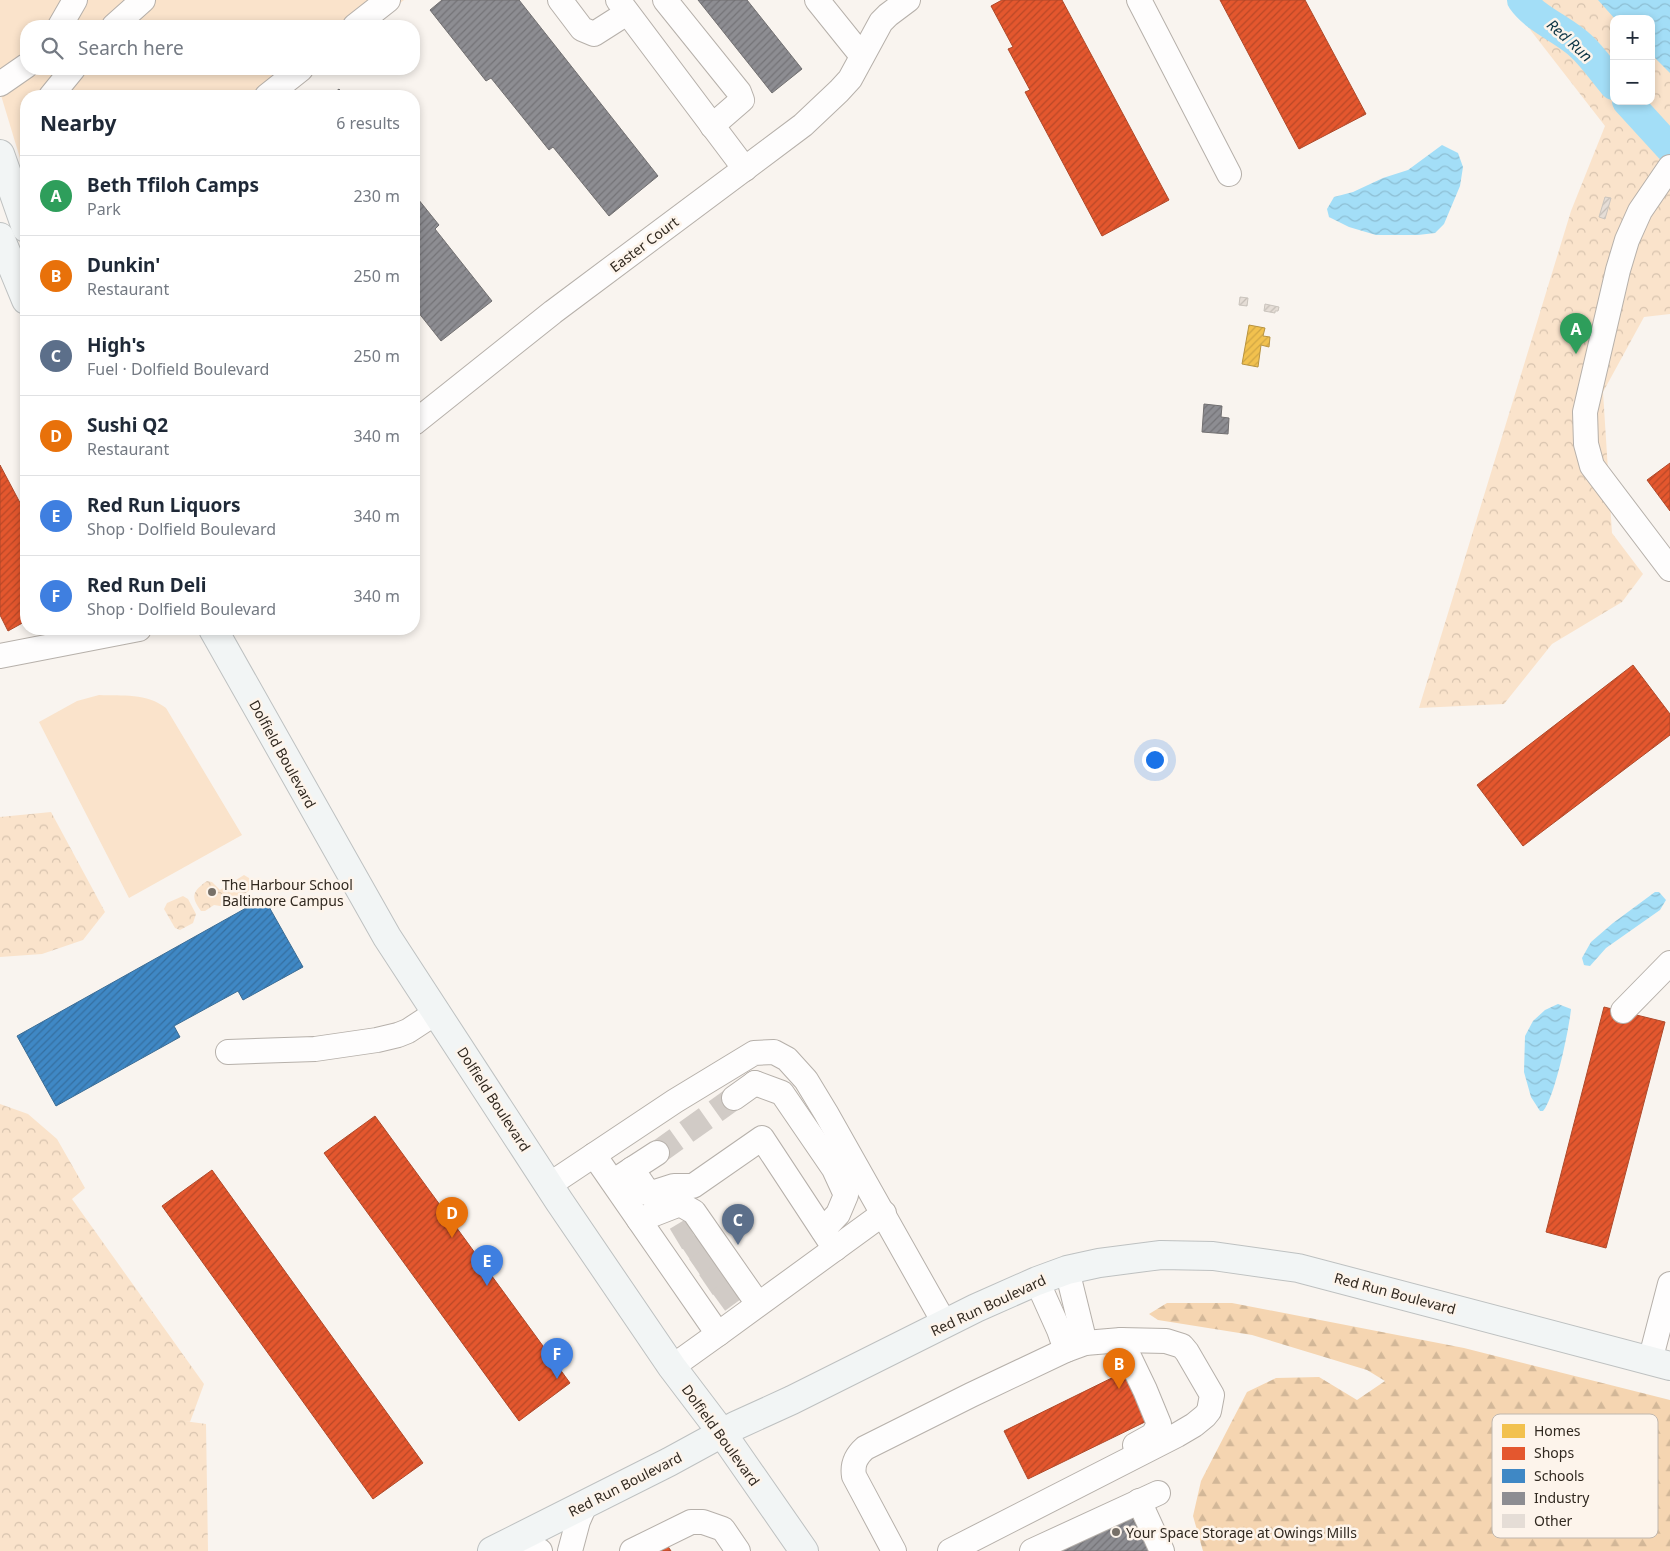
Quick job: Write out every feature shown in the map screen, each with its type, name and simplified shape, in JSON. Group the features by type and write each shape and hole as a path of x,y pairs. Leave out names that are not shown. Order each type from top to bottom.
{"main road":[{"path":"0,154 20,211"},
{"path":"0,237 20,285"},
{"name":"Dolfield Boulevard","path":"216,635 387,937 549,1185 672,1367 722,1433 804,1551"},
{"name":"Red Run Boulevard","path":"504,1545 669,1462 722,1433 976,1308 1036,1281 1067,1270 1098,1263 1161,1256 1213,1256 1298,1268 1660,1363"}],"street":[{"path":"63,20 75,0"},
{"path":"121,20 143,0"},
{"path":"363,20 388,0"},
{"path":"560,0 582,29 594,34 622,6 744,169"},
{"path":"665,0 740,92 742,100 712,126"},
{"path":"816,0 862,56"},
{"name":"Easter Court","path":"420,412 803,125 850,80 881,22 908,0"},
{"path":"1139,0 1229,174"},
{"path":"0,84 20,70"},
{"path":"56,90 68,75"},
{"path":"275,90 293,75"},
{"path":"1670,166 1640,211 1627,240 1618,270 1585,412 1586,444 1592,466 1670,569"},
{"path":"0,656 108,635"},
{"path":"1623,1011 1670,963"},
{"path":"228,1052 316,1049 377,1040 408,1031 437,1012"},
{"path":"549,1185 675,1101 754,1053 774,1052 787,1059 806,1080 945,1324"},
{"path":"754,1053 755,1083"},
{"path":"734,1098 755,1083"},
{"path":"755,1083 782,1093 834,1169 846,1196 829,1239"},
{"path":"632,1169 649,1194 674,1186 692,1186 762,1138 829,1239"},
{"path":"613,1182 657,1152"},
{"path":"594,1155 639,1220 758,1304"},
{"path":"639,1220 680,1204 694,1212 703,1266 718,1334"},
{"path":"672,1367 758,1304 829,1239 884,1214"},
{"path":"1067,1270 1075,1346"},
{"path":"1036,1281 1059,1330 1075,1346"},
{"path":"1660,1363 1670,1284"},
{"path":"1024,1501 1153,1436 1157,1430 1159,1424 1157,1418 1121,1340"},
{"path":"894,1551 854,1476 853,1469 858,1455 865,1448 1075,1346 1121,1340 1166,1341 1182,1346 1212,1395 1209,1411 1194,1426 950,1551"},
{"path":"1032,1551 1148,1497 1162,1551"},
{"path":"570,1551 578,1521 585,1505"},
{"path":"632,1551 691,1522 703,1522 723,1528 738,1551"},
{"path":"504,1545 540,1551"}],"green space":[{"path":"0,0 404,0 379,20 20,20 20,75 309,75 291,90 20,90 20,158 0,92"},
{"path":"1507,0 1670,0 1670,314 1644,317 1603,392 1612,533 1643,574 1622,602 1552,644 1504,704 1419,708 1571,211 1605,126"},
{"path":"99,695 143,698 159,703 166,708 242,835 129,898 39,722 77,701"},
{"path":"51,812 105,912 83,940 42,954 0,957 0,817"},
{"path":"244,875 253,884 250,890 226,907 214,905 205,911 201,911 194,898 196,891 202,885 207,881 212,882 220,890"},
{"path":"183,896 188,899 196,914 193,923 180,930 175,928 164,909 167,903"},
{"path":"0,1104 28,1114 57,1139 85,1188 72,1199 204,1384 190,1422 206,1424 208,1551 0,1551"},
{"path":"1167,1303 1232,1303 1464,1348 1670,1400 1670,1551 1203,1551 1193,1516 1201,1481 1247,1392 1276,1378 1319,1377 1357,1400 1385,1381 1367,1370 1252,1335 1158,1320 1149,1314"}],"water":[{"path":"1598,0 1670,0 1670,73 1655,58 1655,15 1611,15"},
{"path":"1442,145 1458,153 1463,167 1460,186 1444,224 1435,233 1376,235 1349,227 1329,217 1327,209 1334,197 1353,192 1383,178 1408,170"},
{"path":"1655,892 1659,892 1666,900 1660,910 1606,948 1590,966 1584,965 1582,958 1591,942"},
{"path":"1558,1004 1571,1009 1570,1019 1561,1062 1552,1092 1543,1111 1540,1111 1531,1097 1524,1072 1525,1036 1533,1021 1545,1010"}],"building: Homes":[{"path":"1249,325 1265,328 1263,336 1270,337 1269,347 1261,345 1258,367 1242,364"}],"building: Shops":[{"path":"1002,0 1062,0 1169,200 1102,236 1025,92 1030,90 1008,49 1013,47 991,6"},
{"path":"1220,0 1305,0 1366,114 1299,149"},
{"path":"1670,463 1670,511 1647,480"},
{"path":"0,465 20,503 20,624 8,631 0,615"},
{"path":"1633,665 1670,714 1670,735 1523,846 1477,785"},
{"path":"1604,1007 1665,1022 1606,1248 1546,1232"},
{"path":"375,1116 570,1383 519,1421 324,1153"},
{"path":"212,1170 423,1463 373,1499 162,1206"},
{"path":"1126,1371 1149,1420 1028,1479 1004,1431"},
{"path":"667,1545 671,1551 656,1551"}],"building: Schools":[{"path":"264,898 303,967 243,1000 238,991 174,1026 180,1037 56,1106 17,1036"}],"building: Industry":[{"path":"442,0 519,0 658,176 609,216 553,147 549,150 491,78 486,81 430,10"},
{"path":"698,0 747,0 802,69 772,93"},
{"path":"420,201 439,225 435,229 492,301 441,341 420,315"},
{"path":"1204,404 1222,406 1221,417 1229,418 1228,434 1202,432"},
{"name":"Your Space Storage at Owings Mills","path":"1129,1512 1150,1551 1057,1551"}],"building: Other":[{"path":"1605,197 1611,198 1605,219 1599,217"},
{"path":"1240,297 1248,298 1247,306 1239,305"},
{"path":"1265,304 1279,307 1278,311 1275,311 1275,313 1264,311"}],"waterway":[{"name":"Red Run","path":"1522,0 1542,19 1581,46 1610,80"},
{"name":"Red Run","path":"1631,105 1670,148"}],"tunnel":[{"path":"657,1153 734,1098"},
{"path":"676,1239 691,1230"},
{"path":"687,1255 702,1245"},
{"path":"696,1269 712,1258"},
{"path":"706,1285 722,1274"},
{"path":"718,1301 733,1290"}],"place":[{"name":"Beth Tfiloh Camps","path":"1576,354"},
{"name":"The Harbour School Baltimore Campus","path":"212,892"},
{"name":"Sushi Q2","path":"452,1238"},
{"name":"High's","path":"738,1245"},
{"name":"Red Run Liquors","path":"487,1286"},
{"name":"Red Run Deli","path":"557,1379"},
{"name":"Dunkin'","path":"1119,1389"},
{"name":"Your Space Storage at Owings Mills","path":"1116,1532"}]}
